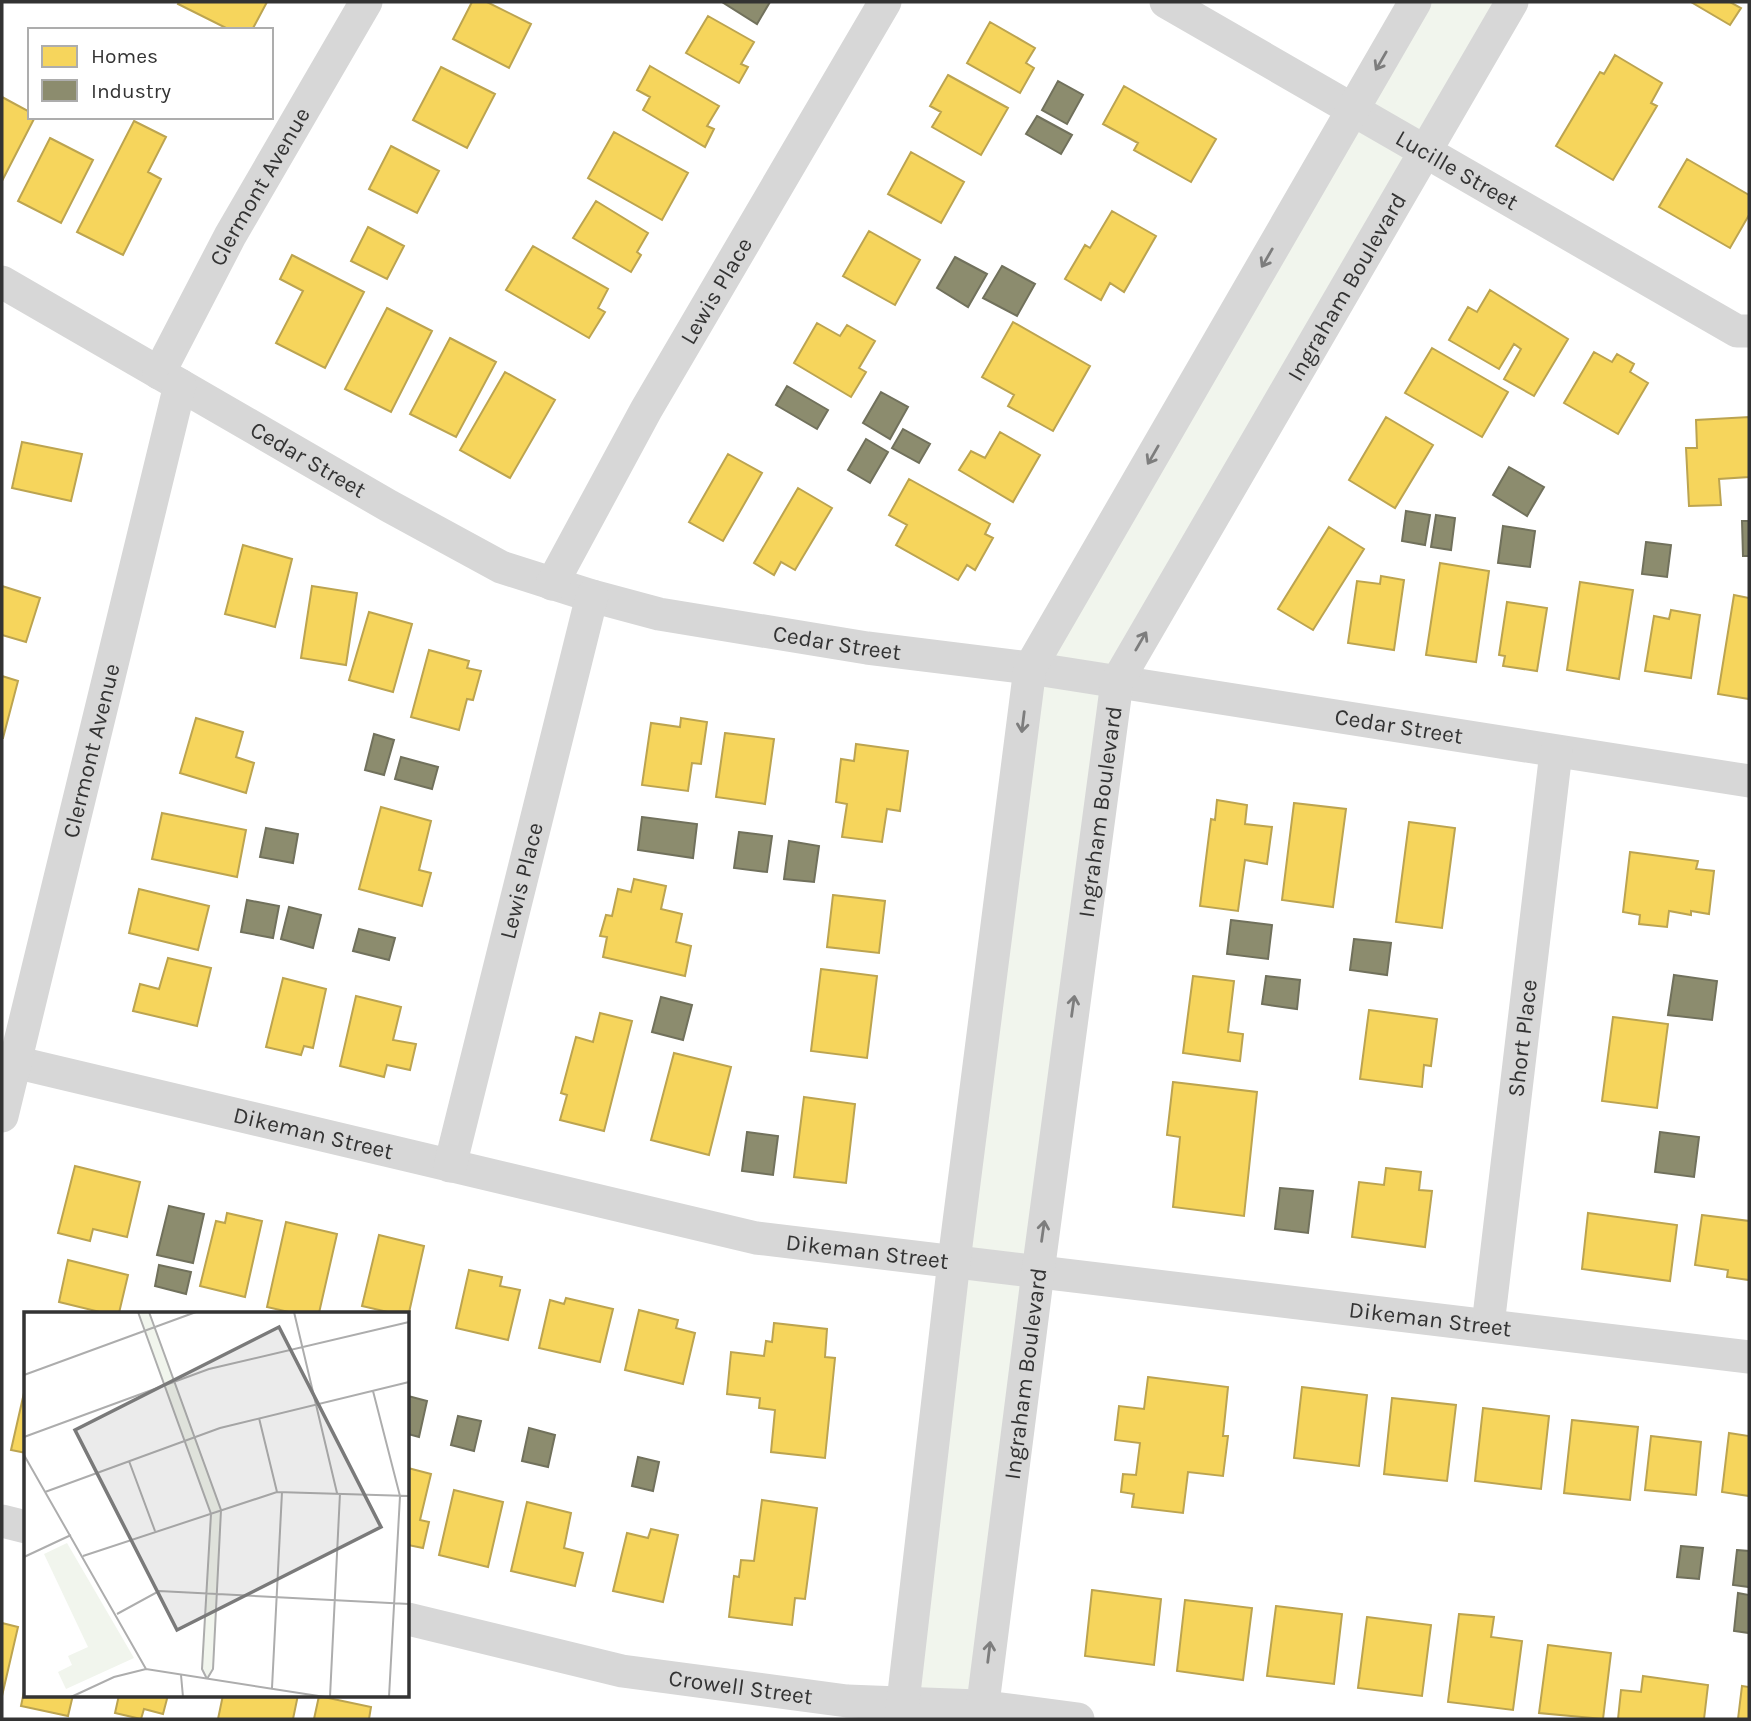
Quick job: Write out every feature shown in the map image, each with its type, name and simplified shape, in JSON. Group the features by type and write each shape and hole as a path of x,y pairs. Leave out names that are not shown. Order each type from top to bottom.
{"street":[{"name":"Clermont Avenue","path":"2,1115 8,1061 170,379 230,236 366,2"},
{"name":"Lewis Place","path":"552,584 646,410 885,2"},
{"name":"Lucille Street","path":"1166,2 1737,331 1749,331"},
{"path":"902,1712 954,1261 1030,668 1415,2"},
{"name":"Ingraham Boulevard","path":"981,1713 1117,682 1512,2"},
{"name":"Cedar Street","path":"2,282 389,506 501,567 592,596 659,614 867,648 1030,668 1749,781"},
{"name":"Lewis Place","path":"450,1166 592,596"},
{"name":"Short Place","path":"1488,1325 1556,752"},
{"name":"Dikeman Street","path":"8,1061 756,1238 1749,1357"},
{"path":"2,1521 24,1526"},
{"name":"Crowell Street","path":"410,1619 622,1671 847,1701 902,1712 981,1713 1078,1719"}],"shaded area":[{"path":"1415,2 1512,2 1117,682 981,1719 901,1719 1030,668"}],"building: Homes":[{"path":"267,2 253,28 226,28 178,4"},
{"path":"472,2 487,2 531,24 509,68 453,39"},
{"path":"1691,2 1730,2 1741,8 1730,25"},
{"path":"708,16 754,42 741,64 748,67 739,83 686,53"},
{"path":"990,22 1035,48 1026,63 1034,68 1020,93 967,63"},
{"path":"1615,55 1662,83 1651,103 1657,106 1613,180 1556,146 1600,72 1604,74"},
{"path":"650,66 719,106 707,126 714,129 705,147 643,110 650,97 637,90"},
{"path":"441,67 495,94 467,148 413,120"},
{"path":"948,75 1008,108 981,155 932,127 941,112 930,106"},
{"path":"1124,86 1216,139 1191,182 1134,150 1138,143 1103,124"},
{"path":"2,97 28,111 28,119 34,119 2,181"},
{"path":"134,121 166,137 148,172 161,179 123,255 77,232"},
{"path":"614,132 688,173 662,220 588,178"},
{"path":"50,138 93,160 61,223 18,201"},
{"path":"391,146 439,171 417,213 369,189"},
{"path":"911,152 964,182 941,223 888,194"},
{"path":"1687,159 1749,195 1749,215 1730,248 1659,207"},
{"path":"596,201 648,233 637,252 641,255 631,272 573,238"},
{"path":"1112,211 1156,236 1124,292 1110,283 1101,300 1065,279 1085,245 1090,248"},
{"path":"368,227 404,246 387,279 351,261"},
{"path":"869,231 920,260 895,305 843,276"},
{"path":"533,246 608,289 598,308 605,312 589,338 506,290"},
{"path":"292,255 364,292 325,368 276,343 303,291 280,279"},
{"path":"1490,290 1568,339 1534,396 1504,379 1521,349 1514,344 1499,369 1449,340 1468,307 1477,312"},
{"path":"387,308 432,331 391,412 345,389"},
{"path":"1013,322 1090,366 1053,431 1008,406 1014,395 982,377"},
{"path":"817,323 840,336 847,325 875,341 859,368 866,372 851,397 794,363"},
{"path":"450,338 496,362 456,437 410,414"},
{"path":"1432,348 1508,392 1482,437 1405,393"},
{"path":"1594,352 1612,362 1617,354 1634,364 1630,372 1648,383 1618,434 1564,403"},
{"path":"505,372 555,400 510,478 460,450"},
{"path":"1386,417 1433,445 1395,508 1349,480"},
{"path":"1749,417 1749,477 1719,479 1721,505 1689,506 1686,448 1697,448 1696,420"},
{"path":"1000,432 1040,455 1013,502 959,470 971,451 985,458"},
{"path":"22,442 82,454 71,501 12,488"},
{"path":"728,454 762,473 723,541 689,522"},
{"path":"909,479 990,524 985,534 993,538 975,570 967,565 958,580 896,545 907,525 889,515"},
{"path":"798,488 832,508 795,570 781,562 774,575 754,563"},
{"path":"1329,527 1364,549 1313,630 1278,609"},
{"path":"243,545 292,559 275,627 225,614"},
{"path":"1440,563 1489,571 1476,662 1426,655"},
{"path":"1381,576 1404,580 1394,650 1348,643 1357,581 1380,584"},
{"path":"1580,582 1633,590 1619,679 1567,670"},
{"path":"2,586 40,598 26,642 2,635"},
{"path":"312,586 357,593 346,665 301,658"},
{"path":"1734,595 1749,598 1749,699 1718,694"},
{"path":"1507,602 1547,608 1537,671 1503,666 1505,656 1499,655"},
{"path":"1671,610 1700,615 1691,678 1645,671 1654,616 1669,619"},
{"path":"369,612 412,624 393,692 349,680"},
{"path":"429,650 469,661 467,668 481,671 473,700 467,699 459,730 411,717"},
{"path":"2,676 18,681 3,738 2,738"},
{"path":"196,718 243,732 236,757 254,763 246,793 180,773"},
{"path":"681,718 707,722 701,764 692,763 688,791 642,785 651,723 680,727"},
{"path":"725,733 774,739 765,804 716,797"},
{"path":"856,744 908,751 900,811 887,809 882,842 842,837 847,804 836,802 841,759 854,761"},
{"path":"1217,800 1247,805 1245,824 1272,827 1267,864 1245,860 1238,911 1200,906 1211,819 1215,820"},
{"path":"1294,803 1346,809 1333,907 1282,900"},
{"path":"381,807 431,821 419,870 431,873 422,906 359,889"},
{"path":"162,813 246,830 237,877 152,859"},
{"path":"1409,822 1455,828 1442,928 1396,922"},
{"path":"1630,852 1698,861 1696,869 1714,871 1709,914 1691,911 1691,915 1669,911 1667,927 1639,924 1640,915 1623,912"},
{"path":"634,879 666,886 661,909 682,914 676,942 691,946 685,976 603,957 607,937 600,936 606,915 612,916 618,889 631,892"},
{"path":"139,889 209,906 198,950 129,933"},
{"path":"833,895 885,901 879,953 827,947"},
{"path":"168,958 211,968 197,1026 133,1011 140,984 159,989"},
{"path":"821,969 877,976 867,1058 811,1051"},
{"path":"1193,976 1234,981 1228,1032 1243,1034 1240,1061 1183,1053"},
{"path":"283,978 326,989 313,1048 304,1046 301,1055 266,1047"},
{"path":"356,996 401,1007 393,1040 416,1044 410,1070 387,1065 384,1077 340,1066"},
{"path":"1369,1010 1437,1019 1431,1066 1424,1065 1422,1087 1360,1079"},
{"path":"600,1013 632,1021 604,1131 560,1120 567,1095 561,1093 576,1037 593,1042"},
{"path":"1613,1017 1668,1024 1657,1108 1602,1101"},
{"path":"674,1053 731,1067 709,1155 651,1140"},
{"path":"1173,1082 1257,1092 1244,1216 1173,1207 1180,1137 1167,1135"},
{"path":"804,1097 855,1104 846,1183 794,1177"},
{"path":"75,1166 140,1182 127,1237 93,1229 90,1241 58,1233"},
{"path":"1386,1168 1421,1172 1419,1190 1432,1191 1425,1247 1352,1237 1359,1182 1384,1185"},
{"path":"227,1213 262,1221 245,1297 200,1286 216,1221 225,1223"},
{"path":"1588,1213 1677,1225 1670,1281 1582,1269"},
{"path":"1702,1215 1749,1221 1749,1280 1727,1277 1728,1270 1695,1265"},
{"path":"286,1222 337,1234 319,1312 289,1312 267,1307"},
{"path":"379,1235 424,1246 409,1312 388,1312 362,1306"},
{"path":"68,1260 128,1275 119,1312 100,1312 59,1302"},
{"path":"469,1270 502,1277 500,1286 520,1290 508,1340 456,1328"},
{"path":"566,1298 613,1309 600,1362 539,1348 550,1300 564,1304"},
{"path":"639,1310 678,1320 676,1328 695,1333 683,1384 625,1370"},
{"path":"774,1323 827,1329 825,1357 835,1358 825,1458 771,1452 775,1410 759,1408 760,1398 727,1394 731,1352 764,1356 766,1341 772,1342"},
{"path":"1148,1377 1228,1387 1223,1436 1228,1436 1223,1476 1188,1472 1183,1513 1132,1507 1134,1494 1121,1492 1123,1474 1136,1475 1140,1443 1115,1440 1119,1406 1144,1409"},
{"path":"1302,1387 1367,1395 1359,1466 1294,1458"},
{"path":"24,1393 24,1453 11,1450"},
{"path":"1392,1398 1456,1405 1447,1481 1384,1474"},
{"path":"1483,1408 1549,1416 1541,1489 1475,1481"},
{"path":"1572,1420 1638,1427 1630,1500 1564,1493"},
{"path":"1729,1433 1749,1436 1749,1496 1722,1492"},
{"path":"1651,1436 1701,1442 1696,1495 1645,1490"},
{"path":"410,1469 431,1474 420,1520 429,1522 423,1548 410,1545"},
{"path":"454,1490 503,1502 488,1567 439,1555"},
{"path":"762,1500 817,1508 805,1599 795,1598 792,1625 729,1617 734,1576 739,1577 741,1560 754,1561"},
{"path":"527,1502 571,1513 564,1548 583,1553 575,1586 511,1571"},
{"path":"651,1529 678,1535 663,1602 613,1591 627,1533 648,1538"},
{"path":"1092,1590 1161,1599 1154,1665 1085,1656"},
{"path":"1185,1600 1252,1608 1243,1680 1177,1671"},
{"path":"1276,1606 1342,1614 1334,1684 1267,1676"},
{"path":"1459,1614 1494,1617 1491,1637 1522,1641 1513,1710 1448,1702"},
{"path":"1367,1617 1431,1625 1422,1696 1358,1688"},
{"path":"2,1623 18,1627 2,1696"},
{"path":"1548,1645 1611,1653 1603,1719 1539,1713"},
{"path":"1643,1676 1708,1685 1704,1719 1618,1719 1621,1690 1641,1692"},
{"path":"1742,1686 1749,1687 1749,1719 1738,1719"},
{"path":"24,1692 24,1696 73,1696 68,1716 21,1706"},
{"path":"119,1696 168,1696 163,1714 144,1709 141,1719 115,1713"},
{"path":"223,1696 298,1696 293,1719 218,1719"},
{"path":"319,1696 371,1707 369,1719 314,1719"}],"building: Industry":[{"path":"722,2 770,2 757,24"},
{"path":"1058,81 1083,95 1067,124 1042,110"},
{"path":"1037,116 1072,135 1061,154 1026,134"},
{"path":"955,257 987,274 968,307 937,288"},
{"path":"1002,266 1035,284 1017,316 983,298"},
{"path":"787,386 828,410 817,429 776,405"},
{"path":"881,392 908,407 890,439 863,423"},
{"path":"903,429 930,444 919,463 892,448"},
{"path":"866,439 888,452 870,483 848,470"},
{"path":"1509,467 1544,487 1527,516 1493,495"},
{"path":"1406,511 1430,515 1425,545 1402,541"},
{"path":"1436,515 1455,518 1451,550 1431,547"},
{"path":"1742,521 1749,521 1749,556 1743,556"},
{"path":"1503,526 1535,531 1530,567 1498,563"},
{"path":"1646,542 1671,545 1667,577 1642,574"},
{"path":"374,734 394,740 384,775 365,770"},
{"path":"401,757 438,767 432,789 395,779"},
{"path":"642,817 697,824 693,858 638,850"},
{"path":"266,828 298,834 293,863 260,857"},
{"path":"739,832 772,836 767,872 734,868"},
{"path":"789,841 819,846 814,882 784,879"},
{"path":"247,900 279,906 273,938 241,932"},
{"path":"289,907 321,915 313,948 281,939"},
{"path":"1231,920 1272,925 1268,959 1227,954"},
{"path":"359,929 395,938 389,960 353,951"},
{"path":"1354,939 1391,943 1387,975 1350,970"},
{"path":"1674,975 1717,981 1712,1020 1668,1015"},
{"path":"1266,976 1300,980 1297,1009 1262,1004"},
{"path":"661,997 692,1005 683,1040 652,1032"},
{"path":"747,1132 778,1136 773,1175 742,1171"},
{"path":"1660,1132 1699,1137 1694,1177 1655,1172"},
{"path":"1280,1188 1313,1191 1308,1233 1275,1229"},
{"path":"169,1206 204,1214 193,1263 157,1255"},
{"path":"159,1265 191,1272 186,1294 155,1286"},
{"path":"410,1397 427,1401 419,1437 410,1435"},
{"path":"458,1416 481,1421 474,1451 451,1445"},
{"path":"529,1428 555,1435 548,1467 522,1461"},
{"path":"638,1457 659,1462 653,1491 632,1486"},
{"path":"1681,1546 1703,1548 1699,1579 1677,1577"},
{"path":"1737,1550 1749,1551 1749,1587 1733,1585"},
{"path":"1738,1593 1749,1595 1749,1633 1734,1631"}]}
